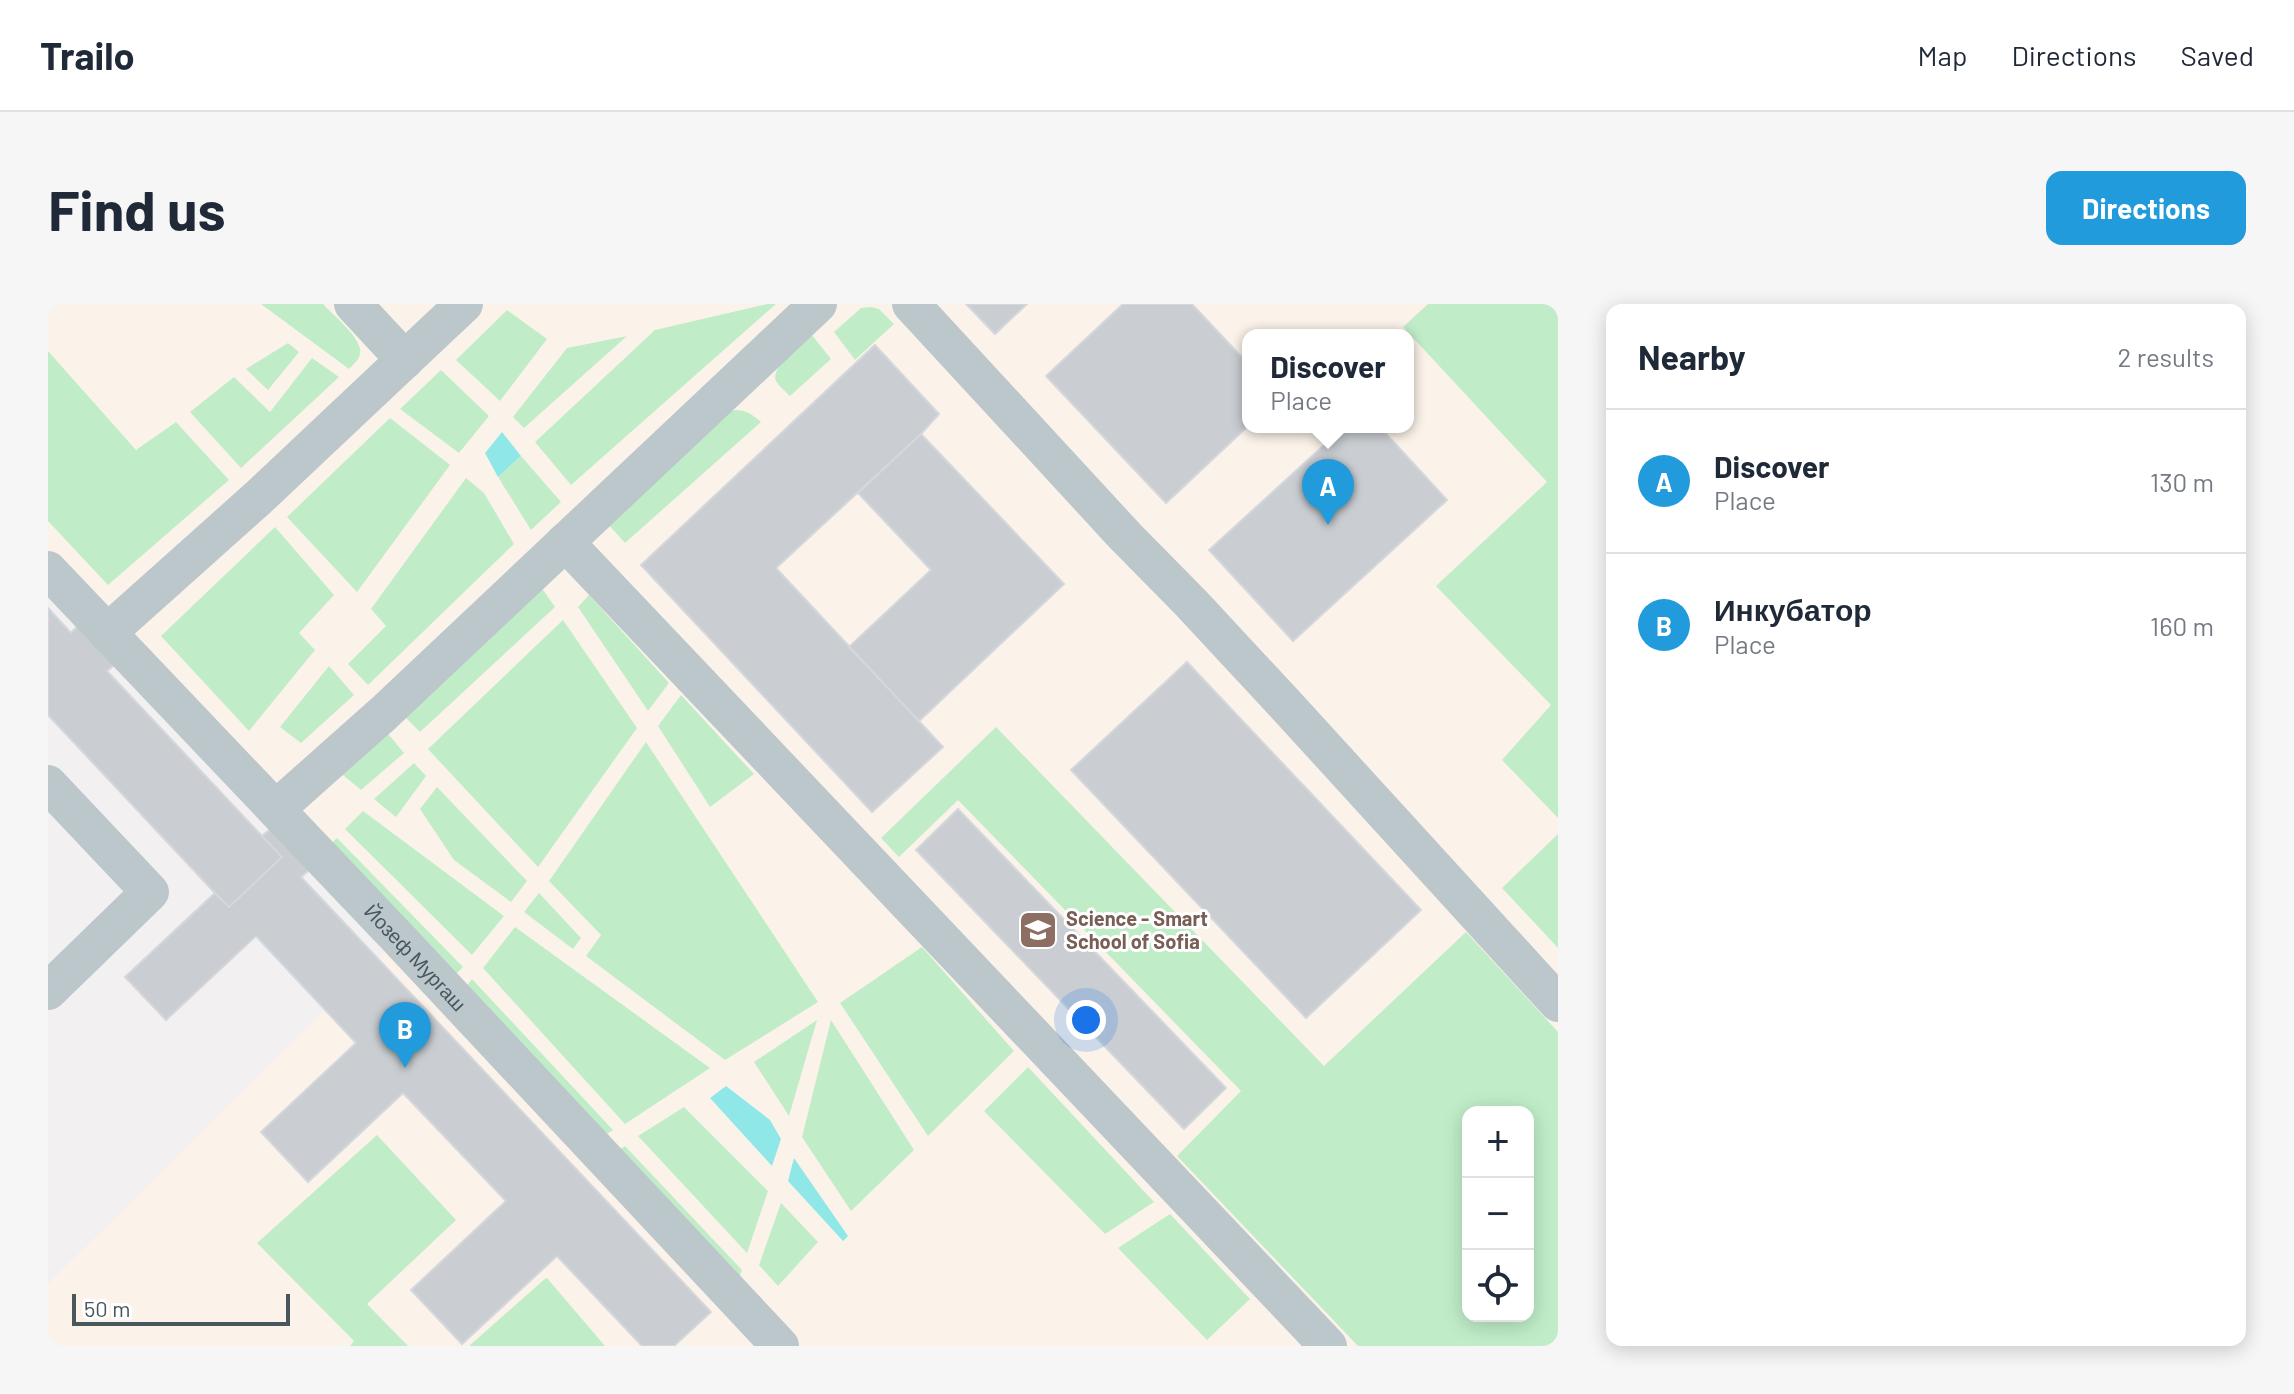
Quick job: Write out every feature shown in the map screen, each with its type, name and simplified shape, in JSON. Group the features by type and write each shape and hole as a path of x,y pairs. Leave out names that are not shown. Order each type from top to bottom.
{"lane":[{"path":"353,304 405,360"},
{"path":"107,633 258,498 464,304"},
{"path":"276,809 384,713 818,304"},
{"path":"911,304 1284,703 1558,1003"},
{"path":"565,542 1328,1346"},
{"name":"Йозеф Мургаш","path":"48,570 780,1346"},
{"path":"48,784 150,892 48,991"}],"shaded area":[{"path":"48,304 1558,304 1558,1346 48,1346 48,1284 398,938 48,570"}],"green space":[{"path":"261,304 323,304 357,342 360,348 358,358 349,369"},
{"path":"776,304 571,485 535,442 655,330"},
{"path":"1428,304 1558,304 1558,818 1502,760 1551,705 1436,586 1547,482 1414,339 1414,329 1403,327"},
{"path":"861,308 879,309 894,324 855,360 834,332"},
{"path":"507,310 547,339 500,401 456,360"},
{"path":"811,334 831,359 790,396 777,383 775,375 782,362"},
{"path":"627,336 524,428 513,417 567,348"},
{"path":"288,343 299,352 268,390 246,369"},
{"path":"48,351 136,450 176,422 229,480 108,585 48,521"},
{"path":"312,358 339,377 241,468 190,412 234,377 270,412"},
{"path":"441,370 489,416 459,453 400,409"},
{"path":"726,412 750,413 761,422 625,543 606,522"},
{"path":"390,418 450,465 357,592 287,517"},
{"path":"521,456 561,502 531,530 498,477"},
{"path":"466,478 484,493 514,544 368,685 348,664 386,626 371,609"},
{"path":"275,527 334,595 299,633 315,650 249,731 161,636"},
{"path":"539,584 555,607 420,732 403,715"},
{"path":"589,595 669,683 648,711 578,607"},
{"path":"563,620 637,728 538,867 428,749"},
{"path":"329,666 354,695 301,743 280,727"},
{"path":"681,695 754,774 710,807 658,726"},
{"path":"996,727 1324,1066 1466,932 1558,1032 1558,1346 1358,1346 1177,1156 1241,1091 958,800 899,857 881,838"},
{"path":"384,729 404,753 361,790 338,771"},
{"path":"646,742 818,1002 725,1060 586,956 601,935 549,881"},
{"path":"414,763 426,776 396,817 374,799"},
{"path":"437,787 527,881 511,902 454,860 420,809"},
{"path":"363,811 504,916 472,955 345,829"},
{"path":"1558,834 1558,948 1502,888"},
{"path":"337,838 463,967 454,976 328,846"},
{"path":"539,893 581,938 573,949 524,912"},
{"path":"515,927 710,1068 625,1124 483,968"},
{"path":"922,947 1014,1051 928,1136 840,1003"},
{"path":"472,979 613,1130 602,1137 466,987"},
{"path":"817,1020 789,1116 754,1062"},
{"path":"831,1020 914,1150 851,1211 802,1137"},
{"path":"1028,1067 1154,1202 1105,1234 984,1111"},
{"path":"684,1107 768,1191 747,1253 638,1136"},
{"path":"377,1135 456,1220 367,1304 408,1346 350,1346 354,1341 257,1243"},
{"path":"625,1146 742,1270 738,1281 616,1152"},
{"path":"781,1203 818,1242 778,1286 759,1265"},
{"path":"1170,1214 1250,1299 1207,1340 1118,1248"},
{"path":"546,1278 605,1346 469,1346"}],"water":[{"path":"502,432 521,456 498,477 485,453"},
{"path":"726,1086 770,1120 781,1139 772,1166 710,1098"},
{"path":"794,1158 848,1236 843,1241 788,1181"}],"building":[{"path":"966,304 1027,304 995,334"},
{"path":"1123,304 1192,304 1242,358 1242,432 1166,503 1046,376"},
{"path":"875,345 939,414 776,568 943,747 872,812 641,565"},
{"path":"1337,433 1386,433 1447,500 1293,641 1209,550"},
{"path":"921,434 1064,584 919,721 849,647 931,570 858,493"},
{"path":"48,608 71,633 82,622 119,661 107,671 262,836 274,826 313,867 301,877 711,1312 674,1346 642,1346 557,1256 462,1344 411,1290 506,1201 403,1093 308,1182 261,1132 356,1043 256,936 166,1020 125,977 215,893 48,715"},
{"path":"1187,662 1421,910 1306,1018 1071,770"},
{"path":"958,809 1226,1088 1184,1129 916,850"},
{"path":"274,826 313,867 301,877 711,1312 674,1346 642,1346 557,1256 462,1344 411,1290 506,1201 403,1093 308,1182 261,1132 356,1043 256,936 166,1020 125,977 215,893 229,907 282,857 262,836"}],"place":[{"name":"Discover","path":"1328,525"},
{"name":"Science - Smart School of Sofia","path":"1038,930"},
{"name":"Инкубатор","path":"405,1068"}]}
